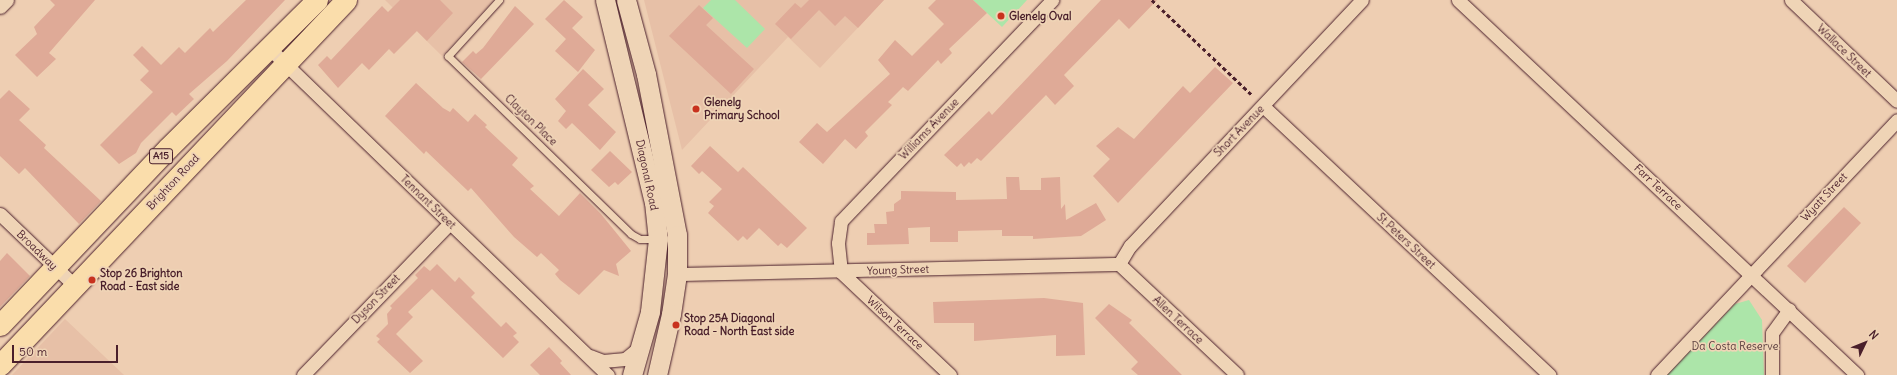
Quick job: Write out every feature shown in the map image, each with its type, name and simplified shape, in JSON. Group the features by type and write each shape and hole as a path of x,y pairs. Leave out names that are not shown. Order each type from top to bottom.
{"main road":[{"name":"Brighton Road","path":"0,365 75,286 277,57 317,0"},
{"name":"Brighton Road","path":"0,325 56,268 168,148 346,0"},
{"name":"Diagonal Road","path":"605,0 654,202 658,239 656,276 632,375"},
{"name":"Diagonal Road","path":"626,0 672,200 677,274 657,375"}],"street":[{"path":"0,7 7,0"},
{"name":"Williams Avenue","path":"841,272 838,243 841,221 1052,0"},
{"name":"Short Avenue","path":"1119,264 1130,246 1362,0"},
{"name":"Farr Terrace","path":"1458,0 1752,274 1857,375"},
{"name":"Wallace Street","path":"1791,0 1897,101"},
{"name":"Tennant Street","path":"277,57 608,375"},
{"name":"St Peters Street","path":"1263,106 1549,375"},
{"name":"Wyatt Street","path":"1657,375 1897,120"},
{"name":"Broadway","path":"0,214 75,286"},
{"name":"Dyson Street","path":"303,375 450,223"},
{"name":"Young Street","path":"677,274 841,272 1119,264"},
{"name":"Allen Terrace","path":"1119,264 1237,375"},
{"name":"Wilson Terrace","path":"841,272 950,375"},
{"path":"1772,375 1772,333 1789,310"},
{"name":"Tennant Street","path":"587,354 603,361 625,359 640,347"}],"lane":[{"name":"Clayton Place","path":"499,0 448,56 631,234 640,239 658,239"}],"path":[{"path":"1152,0 1263,106"}],"shaded area":[{"path":"385,0 494,0 442,56"},
{"name":"Glenelg Primary School","path":"644,0 884,0 820,68 788,37 682,150"},
{"path":"65,319 124,375 12,375"}],"green space":[{"path":"711,0 735,0 765,29 747,48 703,8"},
{"name":"Glenelg Oval","path":"973,0 1027,0 1002,27"},
{"name":"Da Costa Reserve","path":"1749,300 1762,320 1764,375 1667,375 1735,304"}],"building":[{"path":"50,0 95,0 49,53 56,59 37,77 15,55 37,34 34,27 55,5"},
{"path":"246,0 285,0 227,61 189,94 194,99 176,116 172,112 141,143 136,153 119,164 100,145 153,92 140,80 149,71 133,55 142,46 161,65 179,47 185,53 210,28 213,32"},
{"path":"400,0 440,0 453,13 427,41 417,31 394,54 389,49 369,70 362,63 338,88 318,65 327,56 331,60 382,6 388,12"},
{"path":"564,0 583,17 572,28 595,50 578,72 555,51 566,39 545,19"},
{"path":"809,0 884,0 858,28 845,16 835,26 819,10 791,39 775,24 795,3 801,8"},
{"path":"936,0 973,0 987,13 949,49 952,53 941,64 938,60 908,91 903,87 888,102 892,105 865,132 868,136 856,149 845,139 823,164 799,142 817,123 827,132 890,74 878,60 895,40 912,56 944,24 928,8"},
{"path":"1101,0 1157,0 1129,29 1119,19 1064,75 1074,86 1055,105 1046,95 981,161 977,158 971,164 969,162 964,167 961,163 957,167 944,155 989,111 992,115"},
{"path":"699,5 713,18 706,25 754,69 731,94 669,36"},
{"path":"515,6 534,24 481,79 462,62 473,51 476,54 483,48"},
{"path":"1215,67 1233,83 1118,203 1093,176 1110,159 1096,146 1118,127 1134,139 1183,86 1190,93"},
{"path":"583,69 604,89 588,105 616,132 600,150 572,123 566,129 558,121 566,111 555,99"},
{"path":"416,83 443,108 450,112 453,108 468,122 475,114 487,125 485,127 518,158 512,165 534,186 530,189 559,216 580,193 601,214 631,251 616,264 619,276 604,270 579,295 560,280 555,274 559,270 541,253 537,257 514,237 471,188 468,191 426,151 424,154 385,116"},
{"path":"9,90 30,109 19,120 46,145 44,148 101,201 79,224 25,168 19,174 0,156 0,99"},
{"path":"710,146 738,172 743,167 807,228 787,248 781,243 778,246 759,228 747,240 743,236 738,241 708,213 714,206 709,202 722,189 702,171 699,174 691,166"},
{"path":"610,151 632,172 618,185 615,182 609,187 591,170"},
{"path":"1006,177 1019,177 1020,190 1041,190 1041,178 1060,177 1061,209 1065,204 1066,220 1096,203 1106,220 1081,236 1033,239 1033,236 1002,236 1002,230 958,231 958,242 930,242 930,227 908,228 909,244 867,245 867,233 875,233 874,224 887,224 886,212 894,211 894,204 901,199 901,191 956,192 956,200 1007,199"},
{"path":"1844,207 1861,223 1805,283 1787,266"},
{"path":"7,253 30,276 0,307 0,261"},
{"path":"437,264 455,282 459,277 475,293 471,297 501,327 506,322 517,333 513,336 519,342 503,358 432,289 408,312 413,317 396,334 423,361 410,373 377,342 380,339 376,336 388,324 387,314 392,308 390,306 418,278 415,275 424,266 430,271"},
{"path":"1044,298 1083,303 1085,355 1056,356 1056,335 974,341 974,323 934,323 933,302"},
{"path":"1109,304 1132,320 1129,323 1182,375 1138,375 1131,369 1138,362 1095,318"},
{"path":"549,347 562,361 560,363 571,375 540,375 530,365"}],"place":[{"name":"Glenelg Oval","path":"1001,16"},
{"name":"Glenelg Primary School","path":"696,109"},
{"name":"Stop 26 Brighton Road - East side","path":"92,280"},
{"name":"Stop 25A Diagonal Road - North East side","path":"676,325"}]}
